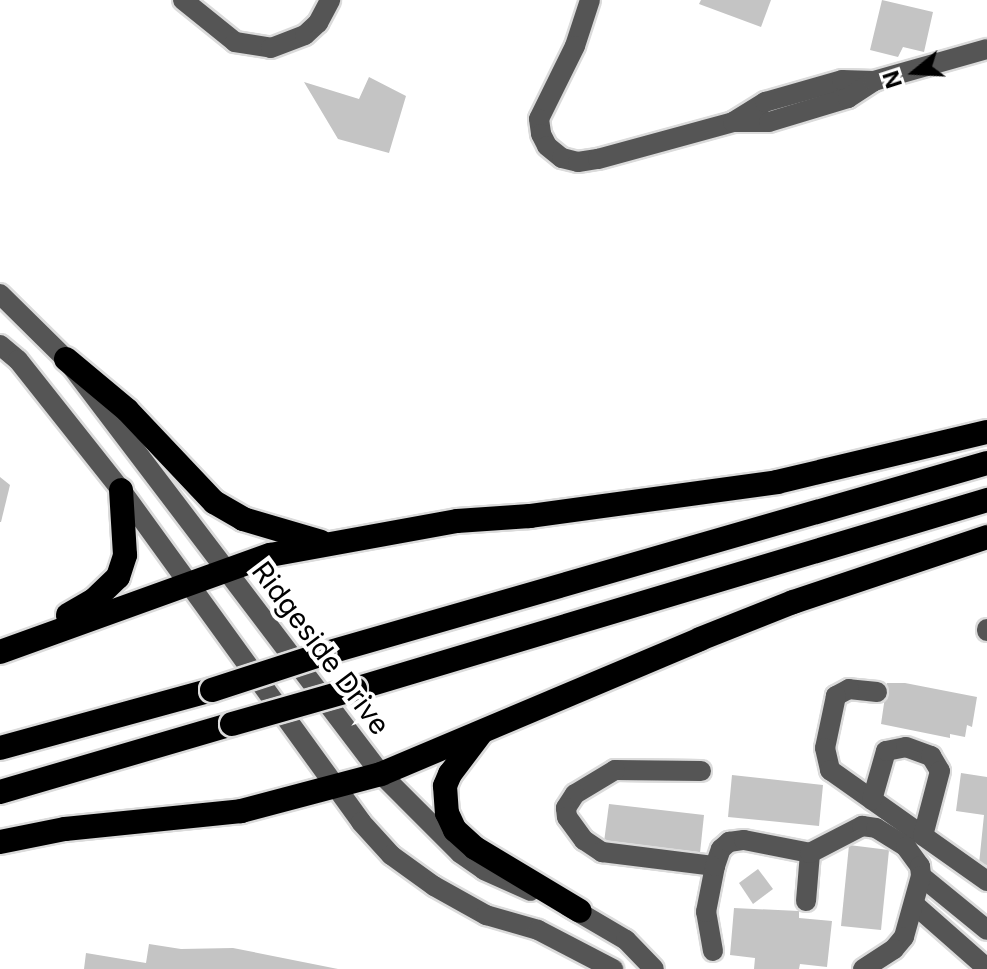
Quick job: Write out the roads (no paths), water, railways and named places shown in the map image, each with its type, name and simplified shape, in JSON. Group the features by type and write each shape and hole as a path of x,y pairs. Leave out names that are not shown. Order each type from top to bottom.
{"highway":[{"path":"66,359 127,410 214,502 243,519 328,543"},
{"path":"9,648 270,555 457,521 530,516 777,482 987,432"},
{"path":"0,748 212,690 323,654 987,463"},
{"path":"9,648 94,600 118,577 125,555 121,490"},
{"path":"0,792 987,500"},
{"path":"0,842 65,829 241,811 381,774 793,602 987,537"},
{"path":"483,731 450,774 445,786 447,813 455,830 475,848 580,911"}],"street":[{"path":"183,0 235,42 271,48 305,35 318,23 330,0"},
{"path":"590,0 575,46 539,119 547,146 562,158 578,162 733,122 769,122 848,98 874,81 987,49"},
{"name":"Ridgeside Drive","path":"0,294 66,359 381,774 460,853 505,880 580,911 626,940 654,969"},
{"path":"0,345 18,360 121,490 335,787 391,855 434,886 486,915 538,930 613,969"},
{"path":"877,692 849,689 836,696 825,748 830,770 987,881"},
{"path":"872,800 886,751 906,747 931,756 940,771 923,836"},
{"path":"701,771 615,770 575,794 566,808 567,817 584,840 602,852 715,866"},
{"path":"713,951 705,920 721,849 736,839 810,853 862,826 876,828 914,856 921,876 904,937 894,949 863,969"},
{"path":"806,901 810,853"},
{"path":"921,876 987,930"},
{"path":"915,905 981,964"}]}
